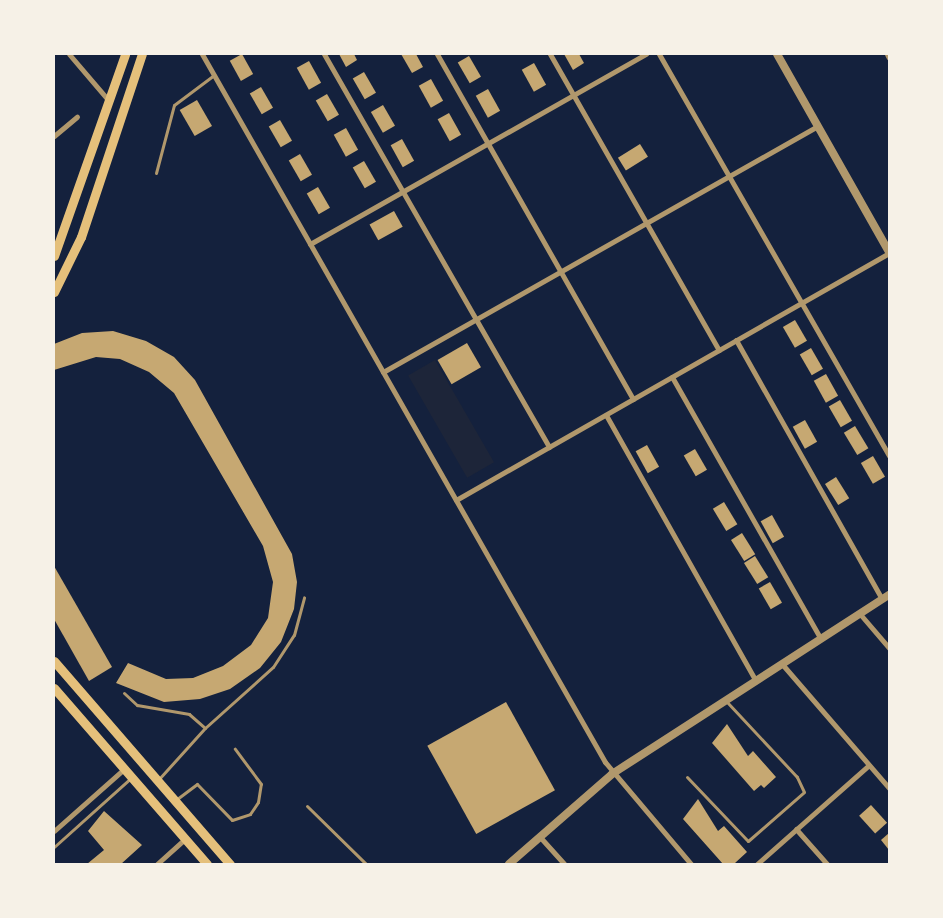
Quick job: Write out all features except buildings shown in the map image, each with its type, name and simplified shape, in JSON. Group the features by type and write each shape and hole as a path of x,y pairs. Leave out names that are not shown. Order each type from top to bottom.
{"main road":[{"path":"54,256 125,54"},
{"path":"54,292 81,237 142,54"},
{"path":"54,661 230,864"},
{"path":"54,688 207,864"}],"street":[{"path":"70,54 109,102"},
{"path":"324,54 549,448"},
{"path":"437,54 633,399"},
{"path":"550,54 719,350"},
{"path":"310,244 646,54"},
{"path":"659,54 889,456"},
{"path":"456,500 889,252 777,54"},
{"path":"887,54 889,58"},
{"path":"204,55 214,76 612,774 691,864"},
{"path":"54,136 76,118"},
{"path":"382,372 818,126"},
{"path":"509,864 612,774 886,597 736,340"},
{"path":"672,377 821,639"},
{"path":"606,415 756,680"},
{"path":"860,614 889,648"},
{"path":"782,664 889,788"},
{"path":"757,864 869,765"},
{"path":"54,831 124,769"},
{"path":"796,830 827,864"},
{"path":"540,837 564,864"},
{"path":"157,864 185,839"}],"lane":[{"path":"156,173 174,105 214,76"},
{"path":"158,781 205,728 273,667 294,635 304,597"},
{"path":"124,693 136,705 189,714 205,728"},
{"path":"687,777 748,841 804,792 797,777 725,700"},
{"path":"175,801 197,784 232,820 250,814 258,802 261,784 235,749"},
{"path":"54,847 132,778"},
{"path":"306,806 366,864"}],"shaded area":[{"path":"435,360 494,462 467,478 408,376"}]}
